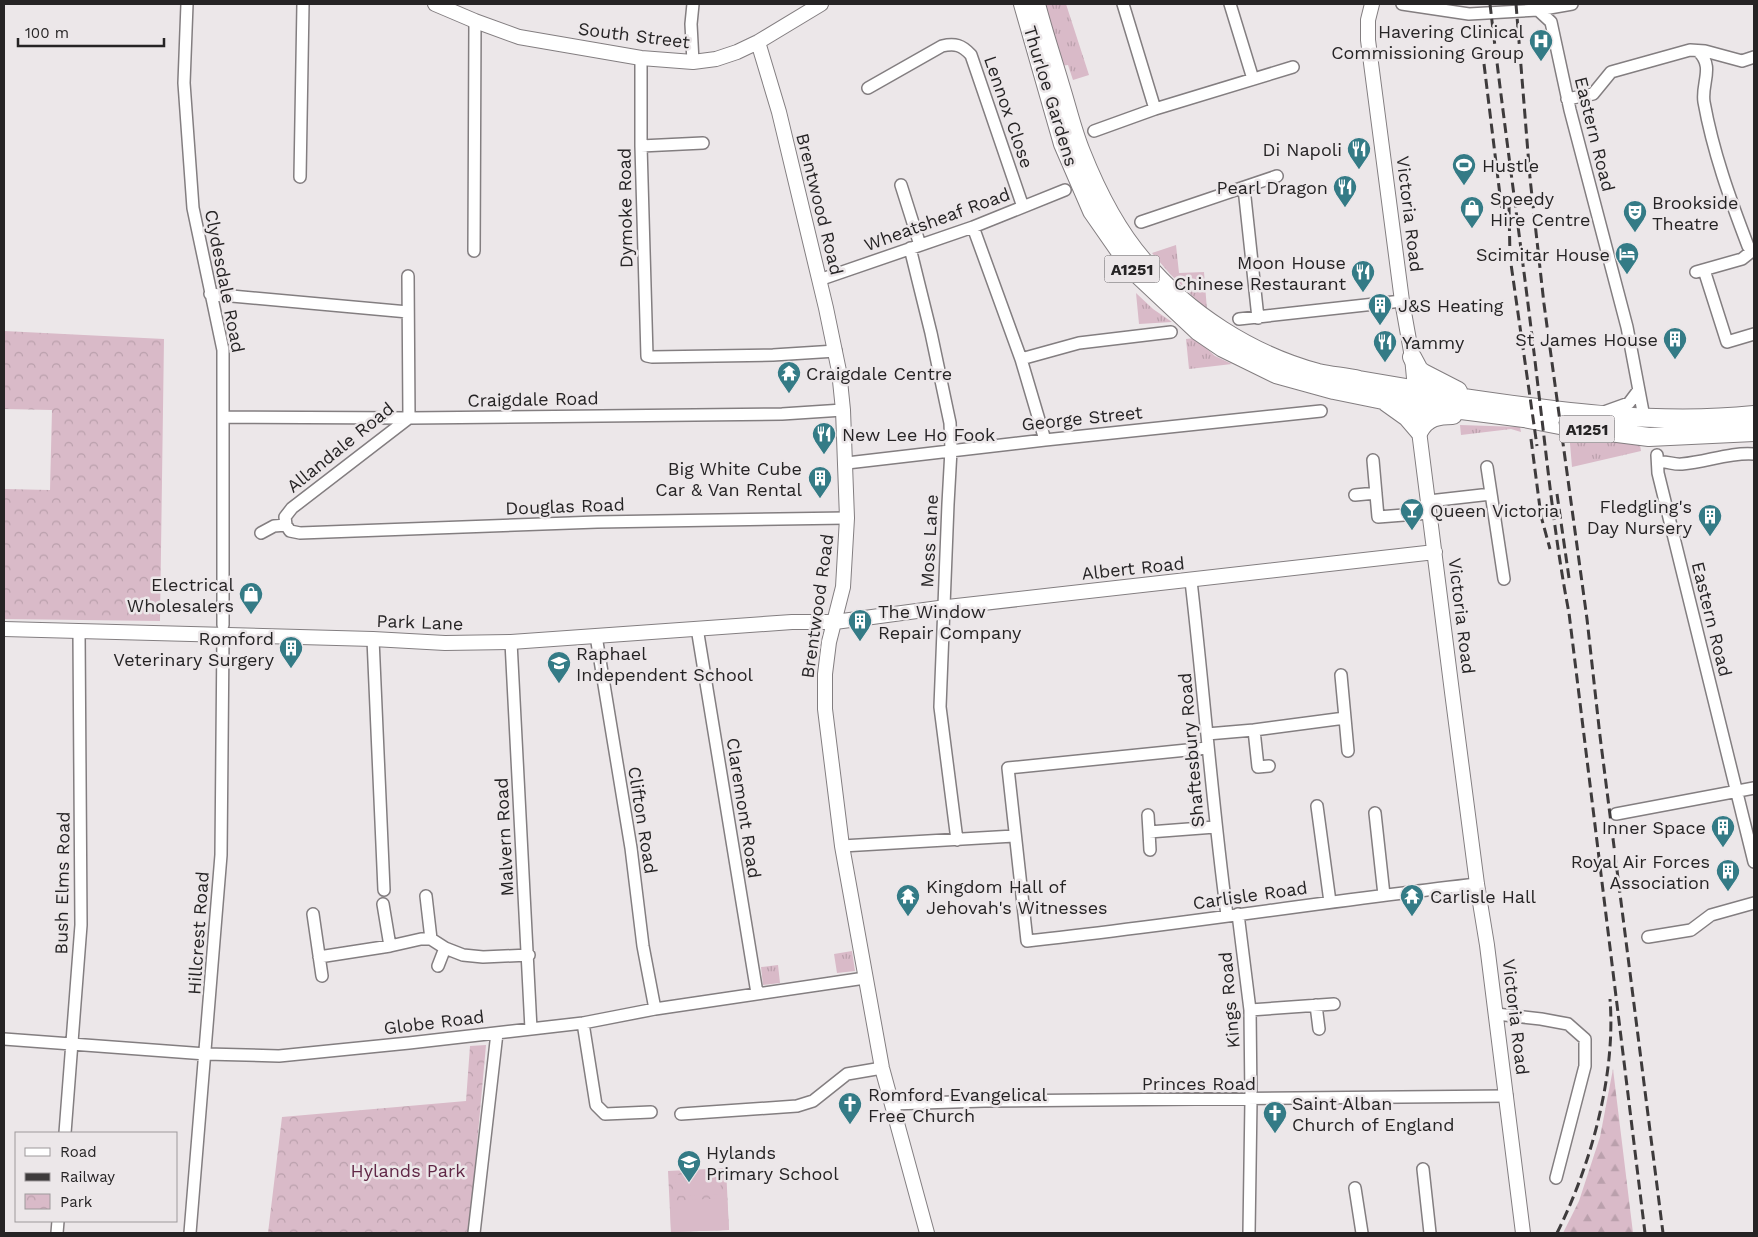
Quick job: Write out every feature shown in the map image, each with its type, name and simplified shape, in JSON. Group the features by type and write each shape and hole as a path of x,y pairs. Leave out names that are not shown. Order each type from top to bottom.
{"main road":[{"name":"Thurloe Gardens","path":"1023,4 1066,152 1092,211 1133,270 1198,331 1223,348 1276,374 1334,390 1383,400 1416,397"},
{"name":"Thurloe Gardens","path":"1036,4 1080,151 1106,206 1122,234 1143,261 1182,301 1225,332 1275,358 1318,373 1355,379 1416,397"},
{"name":"A1251","path":"1355,379 1395,380 1407,370 1412,357"},
{"name":"A1251","path":"1412,357 1419,370 1431,378 1491,408"},
{"name":"A1251","path":"1416,397 1491,408 1570,427 1649,437 1754,432"},
{"name":"A1251","path":"1383,400 1407,417 1419,431 1423,424 1437,416 1520,406 1644,417 1689,418 1754,415"},
{"path":"1644,417 1654,427 1679,436"}],"street":[{"name":"Clydesdale Road","path":"187,4 184,83 193,208 223,350 229,553 223,630"},
{"path":"300,177 303,4"},
{"name":"South Street","path":"435,4 519,37 641,58 693,62 716,59 737,52 758,42 821,4"},
{"path":"693,4 691,24 693,62"},
{"path":"1123,4 1155,109"},
{"path":"1230,4 1253,80"},
{"name":"Victoria Road","path":"1372,4 1369,12 1367,32 1402,301 1412,357 1419,431 1507,1096 1523,1233"},
{"path":"1402,4 1468,14 1538,10 1572,4"},
{"name":"Eastern Road","path":"1538,10 1551,22 1567,99 1627,327 1644,417"},
{"path":"474,251 475,21"},
{"name":"Brentwood Road","path":"758,42 779,112 836,351 843,410 847,518 843,587 830,642 825,674 825,709 842,846 882,1068 927,1233"},
{"name":"Lennox Close","path":"868,88 942,46 953,43 965,48 971,55 1023,207"},
{"path":"1698,51 1703,56 1707,72 1704,98 1710,132 1726,190 1748,246 1753,252 1742,258 1700,271 1727,342 1754,334"},
{"path":"1567,99 1592,94 1607,75 1616,70 1684,52 1712,52 1742,61 1754,57"},
{"name":"Dymoke Road","path":"641,58 641,146 648,356 773,355 836,351"},
{"path":"1094,131 1155,109 1293,67"},
{"path":"641,146 703,143"},
{"path":"1141,222 1277,176"},
{"name":"Moss Lane","path":"901,186 915,246 950,422 951,450 940,707 957,840"},
{"path":"1244,188 1258,318"},
{"name":"Wheatsheaf Road","path":"819,280 973,227 1065,190"},
{"path":"973,227 1021,360 1045,440"},
{"name":"Allandale Road","path":"286,525 286,517 292,508 409,418 408,276"},
{"path":"210,294 408,312"},
{"path":"1239,319 1402,301"},
{"path":"1021,360 1079,343 1171,332"},
{"path":"1597,414 1629,403 1638,391"},
{"name":"George Street","path":"846,463 1319,411 1316,399"},
{"name":"Craigdale Road","path":"224,417 409,418 782,414 843,410"},
{"name":"Eastern Road","path":"1754,454 1740,453 1679,465 1658,458 1658,473 1754,862"},
{"path":"1373,460 1378,518 1491,494"},
{"path":"1487,467 1504,580"},
{"path":"1355,495 1376,493"},
{"name":"Douglas Road","path":"286,525 290,531 300,533 597,522 847,518"},
{"path":"261,532 274,526 286,525"},
{"name":"Albert Road","path":"835,622 1435,552"},
{"name":"Shaftesbury Road","path":"1192,581 1215,827 1232,914"},
{"name":"Park Lane","path":"4,629 79,632 223,630 445,643 511,642 792,622 835,622"},
{"name":"Claremont Road","path":"697,628 757,993"},
{"name":"Hillcrest Road","path":"190,1233 221,854 223,630"},
{"name":"Bush Elms Road","path":"65,1132 81,924 79,632"},
{"name":"Clifton Road","path":"596,636 631,848 643,946 655,1009"},
{"path":"373,639 384,890"},
{"name":"Malvern Road","path":"511,642 529,954 531,1029"},
{"path":"1341,675 1348,752"},
{"path":"1207,734 1345,718"},
{"path":"1254,730 1258,767 1269,766"},
{"path":"842,846 1014,836 1008,768 1207,748"},
{"path":"1616,814 1754,788"},
{"path":"1317,806 1330,902"},
{"path":"1375,813 1384,895"},
{"path":"1148,815 1150,850"},
{"path":"1149,832 1215,827"},
{"name":"Carlisle Road","path":"1014,836 1027,941 1115,932 1232,914 1478,884"},
{"path":"426,896 431,939"},
{"path":"1648,938 1691,930 1710,915 1754,903"},
{"path":"383,904 390,946"},
{"path":"313,914 322,976"},
{"name":"Kings Road","path":"1232,914 1250,1010 1249,1233"},
{"path":"319,957 422,939 431,939 445,948 463,955 483,957 529,954"},
{"path":"438,966 445,948"},
{"name":"Globe Road","path":"4,1038 206,1054 279,1056 408,1044 583,1023 655,1009 865,978"},
{"path":"1250,1010 1334,1004"},
{"path":"1316,1005 1319,1029"},
{"path":"1496,1014 1541,1018 1568,1024 1585,1039 1585,1066 1556,1178"},
{"path":"583,1023 596,1105 605,1114 651,1112"},
{"path":"474,1233 497,1033"},
{"path":"681,1114 796,1106 813,1101 847,1074 882,1068"},
{"name":"Princes Road","path":"892,1104 984,1101 1251,1100 1507,1096"},
{"path":"1423,1169 1430,1233"},
{"path":"1355,1188 1362,1233"}],"green space":[{"path":"1042,4 1066,4 1089,75 1073,80 1068,65 1060,66"},
{"path":"1176,245 1179,273 1204,272 1207,310 1170,274 1152,253"},
{"path":"1136,293 1153,309 1172,322 1139,324"},
{"path":"4,331 164,339 160,621 4,619 4,489 50,490 52,410 4,409"},
{"path":"1195,338 1215,356 1232,364 1189,369 1186,339"},
{"path":"1460,425 1520,427 1521,432 1511,429 1461,435"},
{"path":"1569,432 1640,445 1641,451 1572,467"},
{"path":"852,951 855,971 837,973 834,954"},
{"path":"778,965 780,983 763,985 761,967"},
{"name":"Hylands Park","path":"486,1045 469,1233 268,1233 282,1117 466,1101 470,1046"},
{"path":"1613,1069 1633,1233 1563,1233 1579,1201 1600,1137"},
{"path":"726,1168 729,1230 671,1232 668,1171"},
{"path":"720,1172 721,1194 676,1196 675,1175"},
{"path":"727,1198 729,1230 671,1232 670,1201"}],"railway":[{"path":"1490,4 1552,504 1569,613 1645,1233"},
{"path":"1516,4 1530,178 1544,304 1587,619 1663,1233"},
{"path":"1484,64 1503,220"},
{"path":"1509,206 1510,257 1537,446"},
{"path":"1531,439 1541,516 1550,549"},
{"path":"1557,494 1569,578"},
{"path":"1557,1233 1569,1207 1590,1149 1605,1089 1611,1028 1610,999"}],"place":[{"name":"Havering Clinical Commissioning Group","path":"1541,62"},
{"name":"Di Napoli","path":"1359,170"},
{"name":"Hustle","path":"1464,186"},
{"name":"Pearl Dragon","path":"1345,208"},
{"name":"Speedy Hire Centre","path":"1472,229"},
{"name":"Brookside Theatre","path":"1635,233"},
{"name":"Scimitar House","path":"1627,275"},
{"name":"Moon House Chinese Restaurant","path":"1363,293"},
{"name":"J&S Heating","path":"1380,326"},
{"name":"St James House","path":"1675,360"},
{"name":"Yammy","path":"1385,363"},
{"name":"Craigdale Centre","path":"789,394"},
{"name":"New Lee Ho Fook","path":"824,455"},
{"name":"Big White Cube Car & Van Rental","path":"820,499"},
{"name":"Queen Victoria","path":"1412,531"},
{"name":"Fledgling's Day Nursery","path":"1710,537"},
{"name":"Electrical Wholesalers","path":"251,615"},
{"name":"The Window Repair Company","path":"860,642"},
{"name":"Romford Veterinary Surgery","path":"291,669"},
{"name":"Raphael Independent School","path":"559,684"},
{"name":"Inner Space","path":"1723,848"},
{"name":"Royal Air Forces Association","path":"1728,892"},
{"name":"Kingdom Hall of Jehovah's Witnesses","path":"908,917"},
{"name":"Carlisle Hall","path":"1412,917"},
{"name":"Romford Evangelical Free Church","path":"850,1125"},
{"name":"Saint Alban Church of England","path":"1275,1134"},
{"name":"Hylands Primary School","path":"689,1183"}]}
